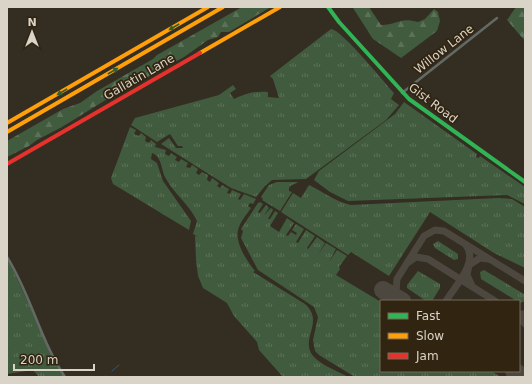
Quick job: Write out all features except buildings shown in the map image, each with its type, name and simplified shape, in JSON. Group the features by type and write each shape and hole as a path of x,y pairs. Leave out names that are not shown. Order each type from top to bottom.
{"main road":[{"path":"7,124 208,7"},
{"path":"7,132 223,7"},
{"name":"Gallatin Lane","path":"7,164 280,7"},
{"name":"Gist Road","path":"328,7 339,22 402,93 525,182"}],"street":[{"name":"Willow Lane","path":"402,93 497,18"},
{"path":"7,257 23,288 54,358 65,377"}],"green space":[{"path":"242,7 271,7 229,32 221,32 218,37 208,40 184,57 104,101 29,146 7,157 7,141 63,109 80,103 97,91 153,59 157,55"},
{"path":"348,7 369,7 381,25 407,20 418,22 425,19 434,9 438,12 440,21 437,31 401,58 373,39 353,8"},
{"path":"516,7 525,7 525,41 507,20"},
{"path":"331,29 344,38 363,57 394,93 391,99 399,105 386,120 306,179 272,180 256,197 231,188 161,144 169,138 176,148 183,148 182,146 178,146 170,134 157,142 131,125 135,118 219,95 233,85 236,89 230,93 234,99 255,92 268,92 268,97 279,98 273,79 270,76"},
{"path":"404,102 477,154 476,157 479,158 480,156 525,187 525,204 507,195 348,201 330,192 314,180 319,171 395,114"},
{"path":"130,127 136,130 134,134 139,136 141,133 146,137 145,141 149,143 151,140 156,144 155,147 166,150 165,154 169,156 171,153 177,157 175,160 179,162 181,159 188,163 186,167 190,168 192,165 198,169 196,173 199,175 202,172 208,175 207,180 210,182 212,178 219,183 217,186 220,188 222,185 229,189 227,193 230,194 232,190 241,194 238,199 240,200 244,194 256,199 253,204 250,203 248,206 251,208 239,227 238,232 239,244 248,262 255,271 253,272 305,304 311,311 313,318 313,325 309,338 310,351 322,364 348,377 283,377 259,350 257,342 234,316 227,303 203,288 198,276 196,260 195,236 198,237 193,234 197,221 194,215 168,183 158,157 152,153 151,159 157,163 163,181 191,221 189,230 113,184 111,178"},
{"path":"277,182 298,182 290,187 289,191 292,192 280,211 262,200 263,199 261,197 269,185"},
{"path":"309,185 345,204 351,205 498,198 512,199 525,207 525,268 494,253 430,212 389,276 351,252 348,255 281,212 293,193 301,198"},
{"path":"260,202 263,204 258,212 260,213 266,205 269,208 264,215 271,208 273,210 268,219 270,219 275,211 278,213 270,226 279,232 287,218 294,223 286,235 288,236 291,232 296,235 297,233 292,230 296,224 304,229 296,242 298,243 306,230 315,236 307,248 308,249 317,237 325,243 318,255 326,243 336,249 329,262 337,250 347,256 339,267 340,269 336,275 380,301 380,372 493,372 501,377 355,377 319,355 315,351 313,340 318,317 314,307 258,270 241,238 243,231 241,229"},
{"path":"438,241 458,254 458,259 454,260 435,248 433,244"},
{"path":"7,257 54,358 65,377 39,377 33,370 7,374"},
{"path":"484,270 524,294 525,301 520,303 520,300 515,300 481,279 480,272"},
{"path":"418,271 440,284 440,288 433,300 425,300 407,288 407,285"}],"waterway":[{"path":"112,371 119,365"}],"taxiway":[{"path":"401,300 396,292 397,279 424,236 435,230 444,231 525,281"},
{"path":"447,300 468,266 470,259 466,245"},
{"path":"409,262 416,257 428,259 493,300"},
{"path":"472,286 467,275 469,265 480,258 488,259"},
{"path":"520,314 525,314"},
{"path":"520,319 525,324"}],"runway":[{"path":"383,290 400,300"},
{"path":"516,372 523,377"}],"traffic: fast":[{"path":"328,7 339,22 409,99 525,182"}],"traffic: slow":[{"path":"7,123 208,7"},
{"path":"7,132 223,7"},
{"path":"200,53 280,7"}],"traffic: jam":[{"path":"7,164 200,53"}]}
